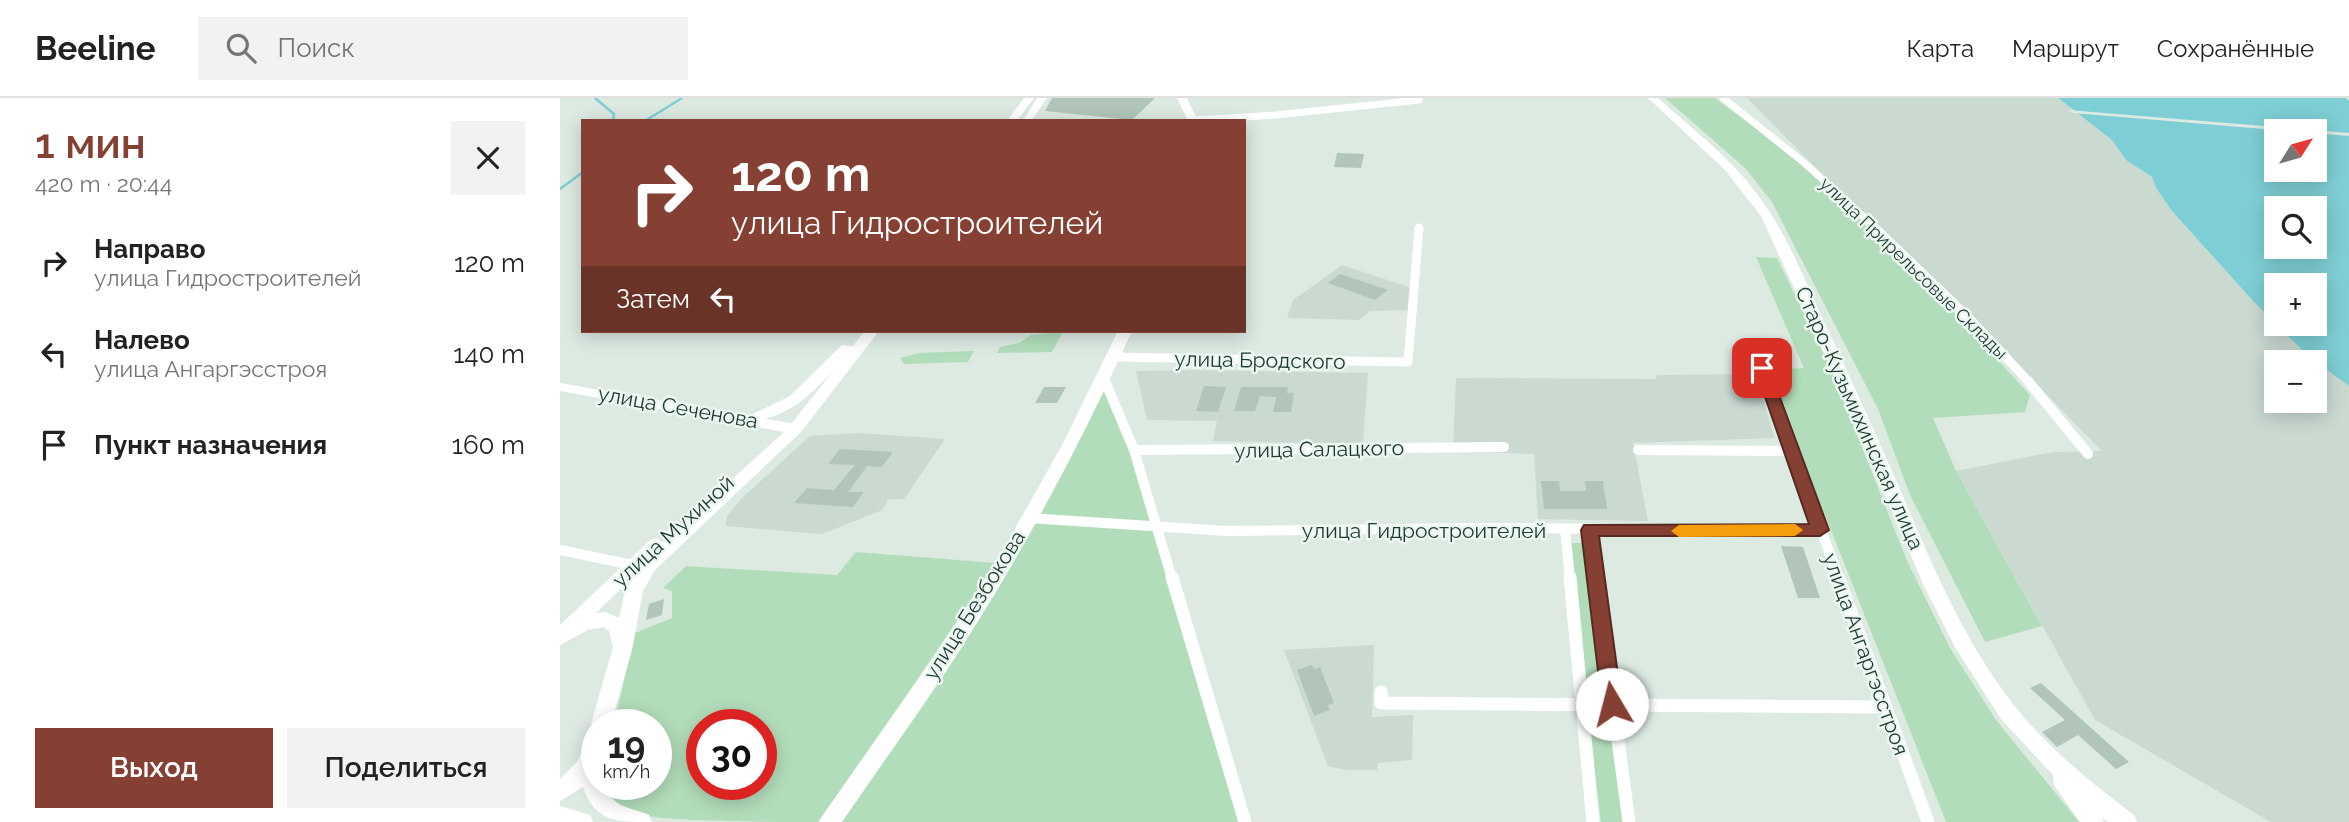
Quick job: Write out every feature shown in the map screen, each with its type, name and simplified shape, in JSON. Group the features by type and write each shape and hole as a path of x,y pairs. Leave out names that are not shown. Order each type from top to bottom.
{"main road":[{"path":"1013,119 1029,98"},
{"path":"1026,119 1042,98"},
{"path":"1182,98 1192,119"},
{"name":"Старо-Кузьмихинская улица","path":"1653,98 1732,168 1767,215 1845,380 1919,551 1960,637 1994,694 2047,756"},
{"path":"792,428 858,333"},
{"path":"792,428 870,333"},
{"name":"улица Безбокова","path":"829,822 960,633 1028,518 1104,379 1124,333"},
{"path":"737,418 774,414 794,401 847,348"},
{"name":"улица Сеченова","path":"560,387 792,428"},
{"name":"улица Мухиной","path":"560,639 792,428"},
{"path":"605,709 622,650 640,565"},
{"path":"560,639 583,623 606,619 618,627 622,650"},
{"path":"2047,756 2093,822"},
{"path":"2047,756 2126,822"},
{"path":"560,791 581,775"},
{"path":"598,800 612,815 641,822"}],"street":[{"name":"улица Прирельсовые Склады","path":"1723,98 1799,156 1965,314 2031,383 2088,454"},
{"path":"1210,119 1419,100"},
{"name":"улица Бродского","path":"1113,357 1408,362 1419,228"},
{"name":"улица Ангаргэсстроя","path":"1762,368 1928,822"},
{"path":"1104,379 1134,450 1245,822"},
{"name":"улица Салацкого","path":"1134,450 1504,447"},
{"path":"1638,450 1792,451"},
{"name":"улица Гидростроителей","path":"1028,518 1157,527 1287,531 1820,530"},
{"path":"1565,529 1593,822"},
{"path":"1590,530 1629,822"},
{"path":"560,550 640,565"},
{"path":"1381,692 1381,703 1885,707"}],"shaded area":[{"path":"1747,98 2058,98 2112,140 2126,160 2152,177 2156,188 2172,211 2264,312 2264,336 2288,336 2302,350 2264,350 2264,413 2327,413 2327,370 2349,386 2349,822 2271,822 2095,720 1956,471 2053,452 2102,451 1938,284"},
{"path":"1342,265 1415,289 1412,310 1370,311 1359,320 1287,318 1293,300"},
{"path":"1136,371 1368,373 1363,444 1213,441 1217,421 1147,420"},
{"path":"1755,374 1775,438 1633,443 1648,521 1538,519 1534,454 1453,451 1456,378 1656,379 1657,375"},
{"path":"859,433 945,439 904,499 889,499 882,510 822,534 726,526 727,516 743,497 810,436"},
{"path":"1374,645 1372,717 1413,715 1412,760 1378,763 1377,770 1346,770 1328,766 1284,650"}],"green space":[{"path":"1665,98 1715,98 1792,155 1934,291 2030,395 2025,412 1933,418 1956,471 2042,626 1985,642 1910,495 1878,409 1772,202 1746,169"},
{"path":"1756,257 1777,258 1831,369 1907,561 1950,648 1996,720 2079,822 1946,822 1768,370 1804,368"},
{"path":"1062,333 1052,352 997,353 1000,347 1019,343 1031,335"},
{"path":"974,351 968,362 904,364 900,358 919,353"},
{"path":"1104,379 1117,407 1245,822 829,822 960,633"},
{"path":"1569,543 1589,543 1612,697 1589,698"},
{"path":"856,552 996,563 821,822 660,818 624,812 614,800 672,800 672,709 617,709 635,633 672,618 672,591 663,588 686,566 837,575"},
{"path":"1589,726 1612,726 1626,822 1601,822"}],"water":[{"path":"2058,98 2346,98 2349,101 2349,386 2327,370 2327,350 2302,350 2288,336 2327,336 2327,273 2264,273 2264,312 2172,211 2156,188 2152,177 2126,160 2112,140"}],"pier":[{"path":"2068,110 2264,126 2264,129 2073,113"},
{"path":"2328,131 2349,133 2349,136 2328,134"}],"building":[{"path":"1052,98 1155,98 1133,119 1045,111"},
{"path":"1337,153 1364,154 1361,168 1334,167"},
{"path":"1340,274 1388,290 1375,300 1328,283"},
{"path":"1204,386 1226,387 1218,412 1196,411"},
{"path":"1044,387 1066,387 1057,403 1035,403"},
{"path":"1241,387 1288,387 1287,393 1294,393 1291,412 1273,412 1276,397 1260,396 1255,411 1234,411"},
{"path":"840,449 893,452 882,467 867,466 848,492 864,492 853,507 794,503 807,488 834,490 855,465 828,464"},
{"path":"1541,481 1559,481 1560,491 1586,491 1585,481 1603,481 1607,509 1544,509"},
{"path":"1781,546 1803,547 1820,598 1798,598"},
{"path":"664,599 662,615 646,620 649,604"},
{"path":"1312,665 1314,669 1320,667 1334,703 1328,705 1330,710 1314,716 1297,670"},
{"path":"2041,683 2129,762 2116,769 2078,735 2057,747 2042,732 2065,720 2030,688"}],"waterway":[{"path":"595,98 614,114 613,119"},
{"path":"648,119 682,98"},
{"path":"560,189 581,173"}],"slow traffic":[{"path":"1679,531 1795,530"}],"route":[{"path":"1612,704 1590,530 1820,530 1762,368"}]}
